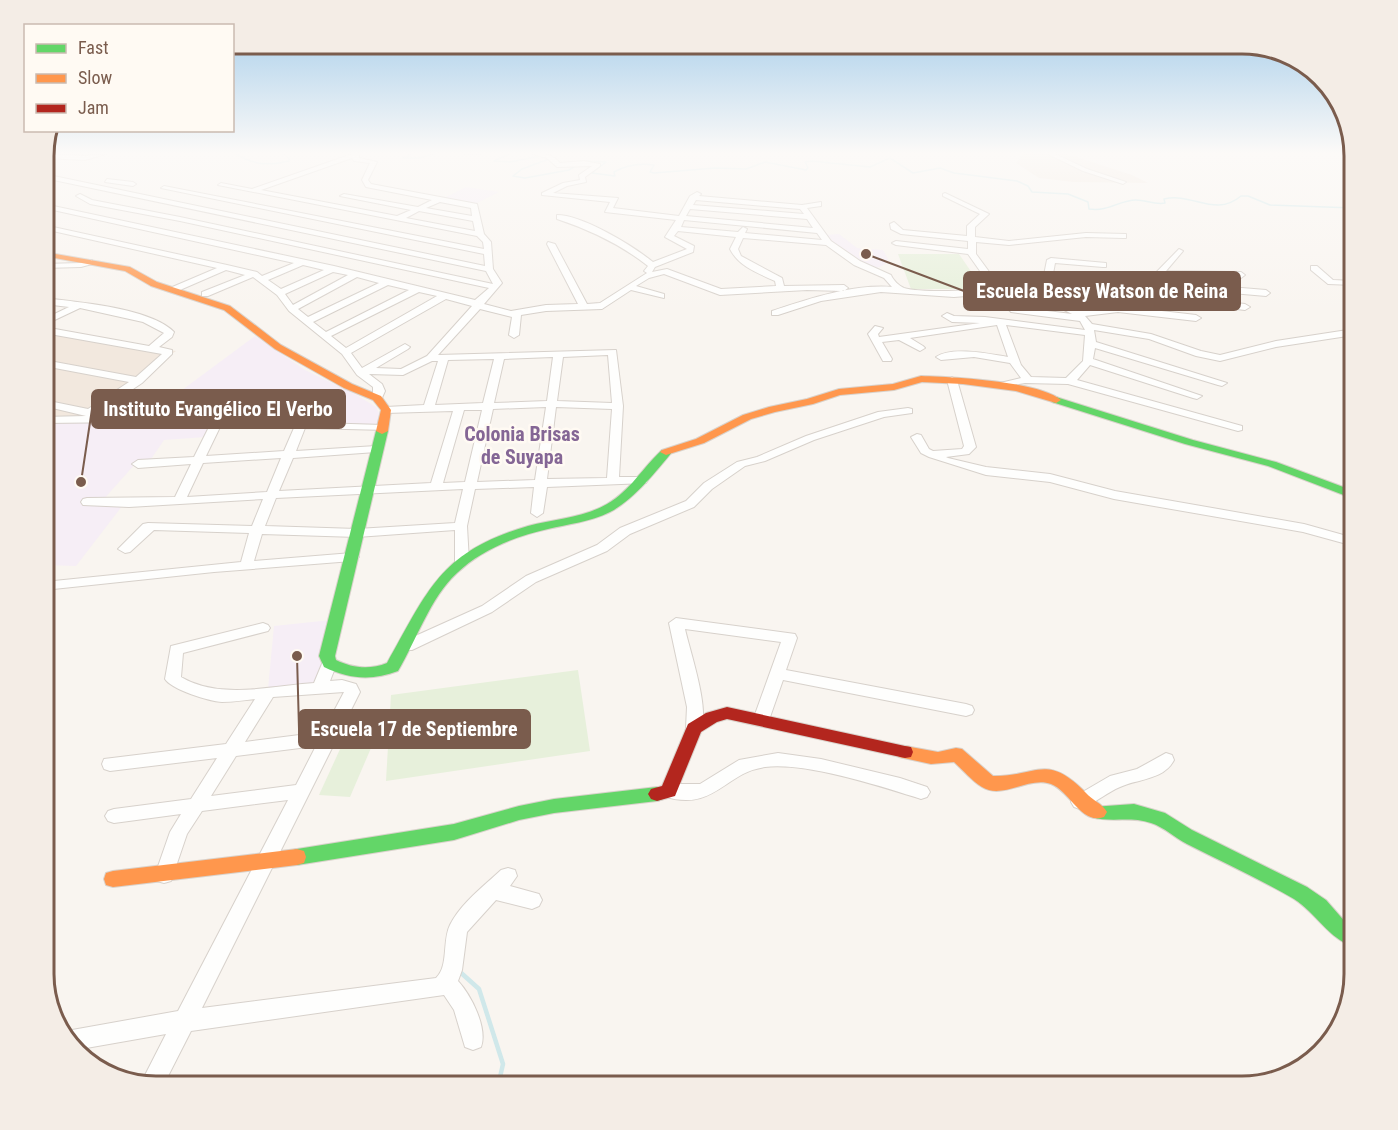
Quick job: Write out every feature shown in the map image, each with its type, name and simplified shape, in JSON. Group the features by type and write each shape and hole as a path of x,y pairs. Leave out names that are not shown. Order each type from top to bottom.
{"street":[{"path":"115,207 495,287"},
{"path":"195,207 489,268"},
{"path":"138,234 212,207"},
{"path":"260,207 488,252"},
{"path":"332,207 480,234"},
{"path":"405,207 476,219"},
{"path":"205,294 303,262 423,207"},
{"path":"363,372 403,372 430,358 498,283 489,268 487,242 480,234 473,207"},
{"path":"610,207 608,210 820,231"},
{"path":"646,276 652,265 689,252 691,248 669,237 676,229 687,207 808,217"},
{"path":"802,207 828,243 857,263 888,277 888,280 900,289"},
{"path":"970,207 985,214 971,225 972,252 997,288"},
{"path":"54,208 357,274 478,303 507,314 546,308 602,306 646,276 669,271 720,291 781,290 807,287 900,289 954,294 1012,288 1044,296 1086,327 1222,383"},
{"path":"560,217 602,231 652,265"},
{"path":"894,224 895,230 902,232 1009,243 1086,235 1124,236"},
{"path":"745,225 734,249 738,257 779,280 781,290"},
{"path":"54,229 259,276 280,293 292,309 345,352 380,388 377,399"},
{"path":"676,229 740,237 828,243"},
{"path":"116,242 127,238"},
{"path":"897,243 972,252"},
{"path":"551,244 584,307"},
{"path":"307,321 415,269 458,245"},
{"path":"947,316 952,319 1086,327 1139,295 1179,251"},
{"path":"54,256 132,270 151,283 231,310 278,347 348,386 377,399 386,410 327,656 329,663 320,688"},
{"path":"280,293 354,257"},
{"path":"1044,296 1051,260 1103,265"},
{"path":"54,266 81,265 89,262"},
{"path":"173,290 227,267"},
{"path":"1314,268 1331,282 1344,283"},
{"path":"1161,273 1241,275"},
{"path":"292,309 357,274"},
{"path":"986,275 1048,278"},
{"path":"775,313 807,302 871,290 888,280"},
{"path":"1152,283 1266,293"},
{"path":"629,287 661,296"},
{"path":"326,335 418,289"},
{"path":"345,352 446,295"},
{"path":"1139,295 1245,307"},
{"path":"54,303 152,321 167,329 169,335 152,348"},
{"path":"54,317 77,306"},
{"path":"1118,309 1196,318"},
{"path":"1014,310 1086,327 1151,337 1199,354 1220,358 1276,344 1344,334"},
{"path":"514,334 517,314"},
{"path":"876,340 1000,322"},
{"path":"1000,322 1014,360 1028,380"},
{"path":"1068,381 1088,362 1086,327"},
{"path":"878,328 873,334 887,359"},
{"path":"54,332 169,352 138,381 91,416"},
{"path":"900,336 920,348"},
{"path":"363,372 405,347"},
{"path":"430,358 613,352 618,406 613,480"},
{"path":"941,357 974,354 1014,360"},
{"path":"537,513 558,355"},
{"path":"428,409 444,357"},
{"path":"462,562 461,526 499,357"},
{"path":"1088,362 1197,396"},
{"path":"54,365 138,381"},
{"path":"329,663 336,667 375,674 393,667 444,579 462,562 491,546 529,530 603,511 613,506 642,480 651,464 669,449 700,441 747,417 773,408 809,402 839,392 894,387 921,379 1004,385 1189,442 1262,461 1344,491"},
{"path":"933,455 939,452 965,452 970,447 952,380"},
{"path":"1004,385 1028,380 1068,381 1238,428"},
{"path":"386,410 552,404 618,406"},
{"path":"54,406 91,416"},
{"path":"436,487 459,408"},
{"path":"407,646 487,609 531,579 602,548 625,531 690,504 708,486 741,464 874,417 908,411"},
{"path":"54,419 91,416 383,428"},
{"path":"179,501 217,422"},
{"path":"246,566 256,531 301,425"},
{"path":"917,437 925,451 933,455 986,471 1050,478 1114,495 1304,528 1344,539"},
{"path":"138,464 376,449"},
{"path":"87,502 129,503 366,489 642,480"},
{"path":"126,549 150,526 357,533 461,526"},
{"path":"54,585 352,557"},
{"path":"669,791 694,728 695,707 676,623 791,639 761,720"},
{"path":"156,1076 352,692 346,687 221,696 176,682 173,679 172,671 176,650 263,628"},
{"path":"778,674 966,710"},
{"path":"164,875 179,832 268,692"},
{"path":"694,728 719,714 761,720 927,757 950,758 956,754 969,762 989,783 996,784 1028,775 1054,778 1070,788 1080,802 1096,812 1134,810 1159,818 1186,835 1300,893 1319,906 1344,932"},
{"path":"110,764 177,759 234,748 330,738"},
{"path":"113,879 266,862 454,832 519,813 554,806 669,791 694,794 706,790 745,765 770,759 794,759 831,767 900,783 921,792"},
{"path":"1080,802 1116,781 1142,775 1166,760"},
{"path":"114,816 302,791"},
{"path":"472,1039 465,1011 454,991 450,975 458,928 508,876"},
{"path":"494,891 532,900"},
{"path":"77,1038 184,1021 440,987 450,975"}],"shaded area":[{"path":"839,234 857,248 883,250 888,259 884,265 874,269 834,247 825,235"},
{"path":"54,332 176,351 87,413 84,418 54,419 54,406 64,407 54,405"},
{"path":"255,336 305,370 355,394 376,407 379,413 377,427 147,416"},
{"path":"89,421 213,424 206,437 164,440 149,462 136,463 102,501 126,501 76,566 54,565 54,423"},
{"path":"331,620 318,685 268,689 274,626"}],"green space":[{"path":"898,254 959,254 983,289 911,289"},
{"path":"578,670 590,751 386,781 391,695"},
{"path":"341,747 371,748 350,797 319,795"}],"waterway":[{"path":"1089,207 1089,209 1109,207"},
{"path":"1319,207 1344,208"},
{"path":"459,971 479,989 503,1064 500,1076"}],"traffic: fast":[{"path":"1056,400 1189,442 1272,464 1344,491"},
{"path":"382,431 327,656 329,663 344,670 361,673 377,672 393,667 436,590 460,563 506,538 603,511 620,501 666,452"},
{"path":"297,857 454,832 519,813 554,806 657,794"},
{"path":"1098,812 1134,811 1159,818 1186,835 1300,893 1319,906 1344,932"}],"traffic: slow":[{"path":"54,256 127,269 154,284 227,308 278,347 348,386 377,398 386,410 382,431"},
{"path":"666,452 700,441 747,417 773,409 809,402 839,392 894,387 921,379 963,381 1017,388 1056,400"},
{"path":"905,752 938,758 956,754 989,783 1037,776 1054,778 1061,781 1086,805 1098,812"},
{"path":"113,879 297,857"}],"traffic: jam":[{"path":"657,794 669,791 694,728 712,717 727,713 905,752"}],"place":[{"name":"Escuela Bessy Watson de Reina","path":"866,254"},
{"name":"Instituto Evangélico El Verbo","path":"81,482"},
{"name":"Escuela 17 de Septiembre","path":"297,656"}],"district":[{"name":"Colonia Brisas de Suyapa","path":"522,446"}]}
